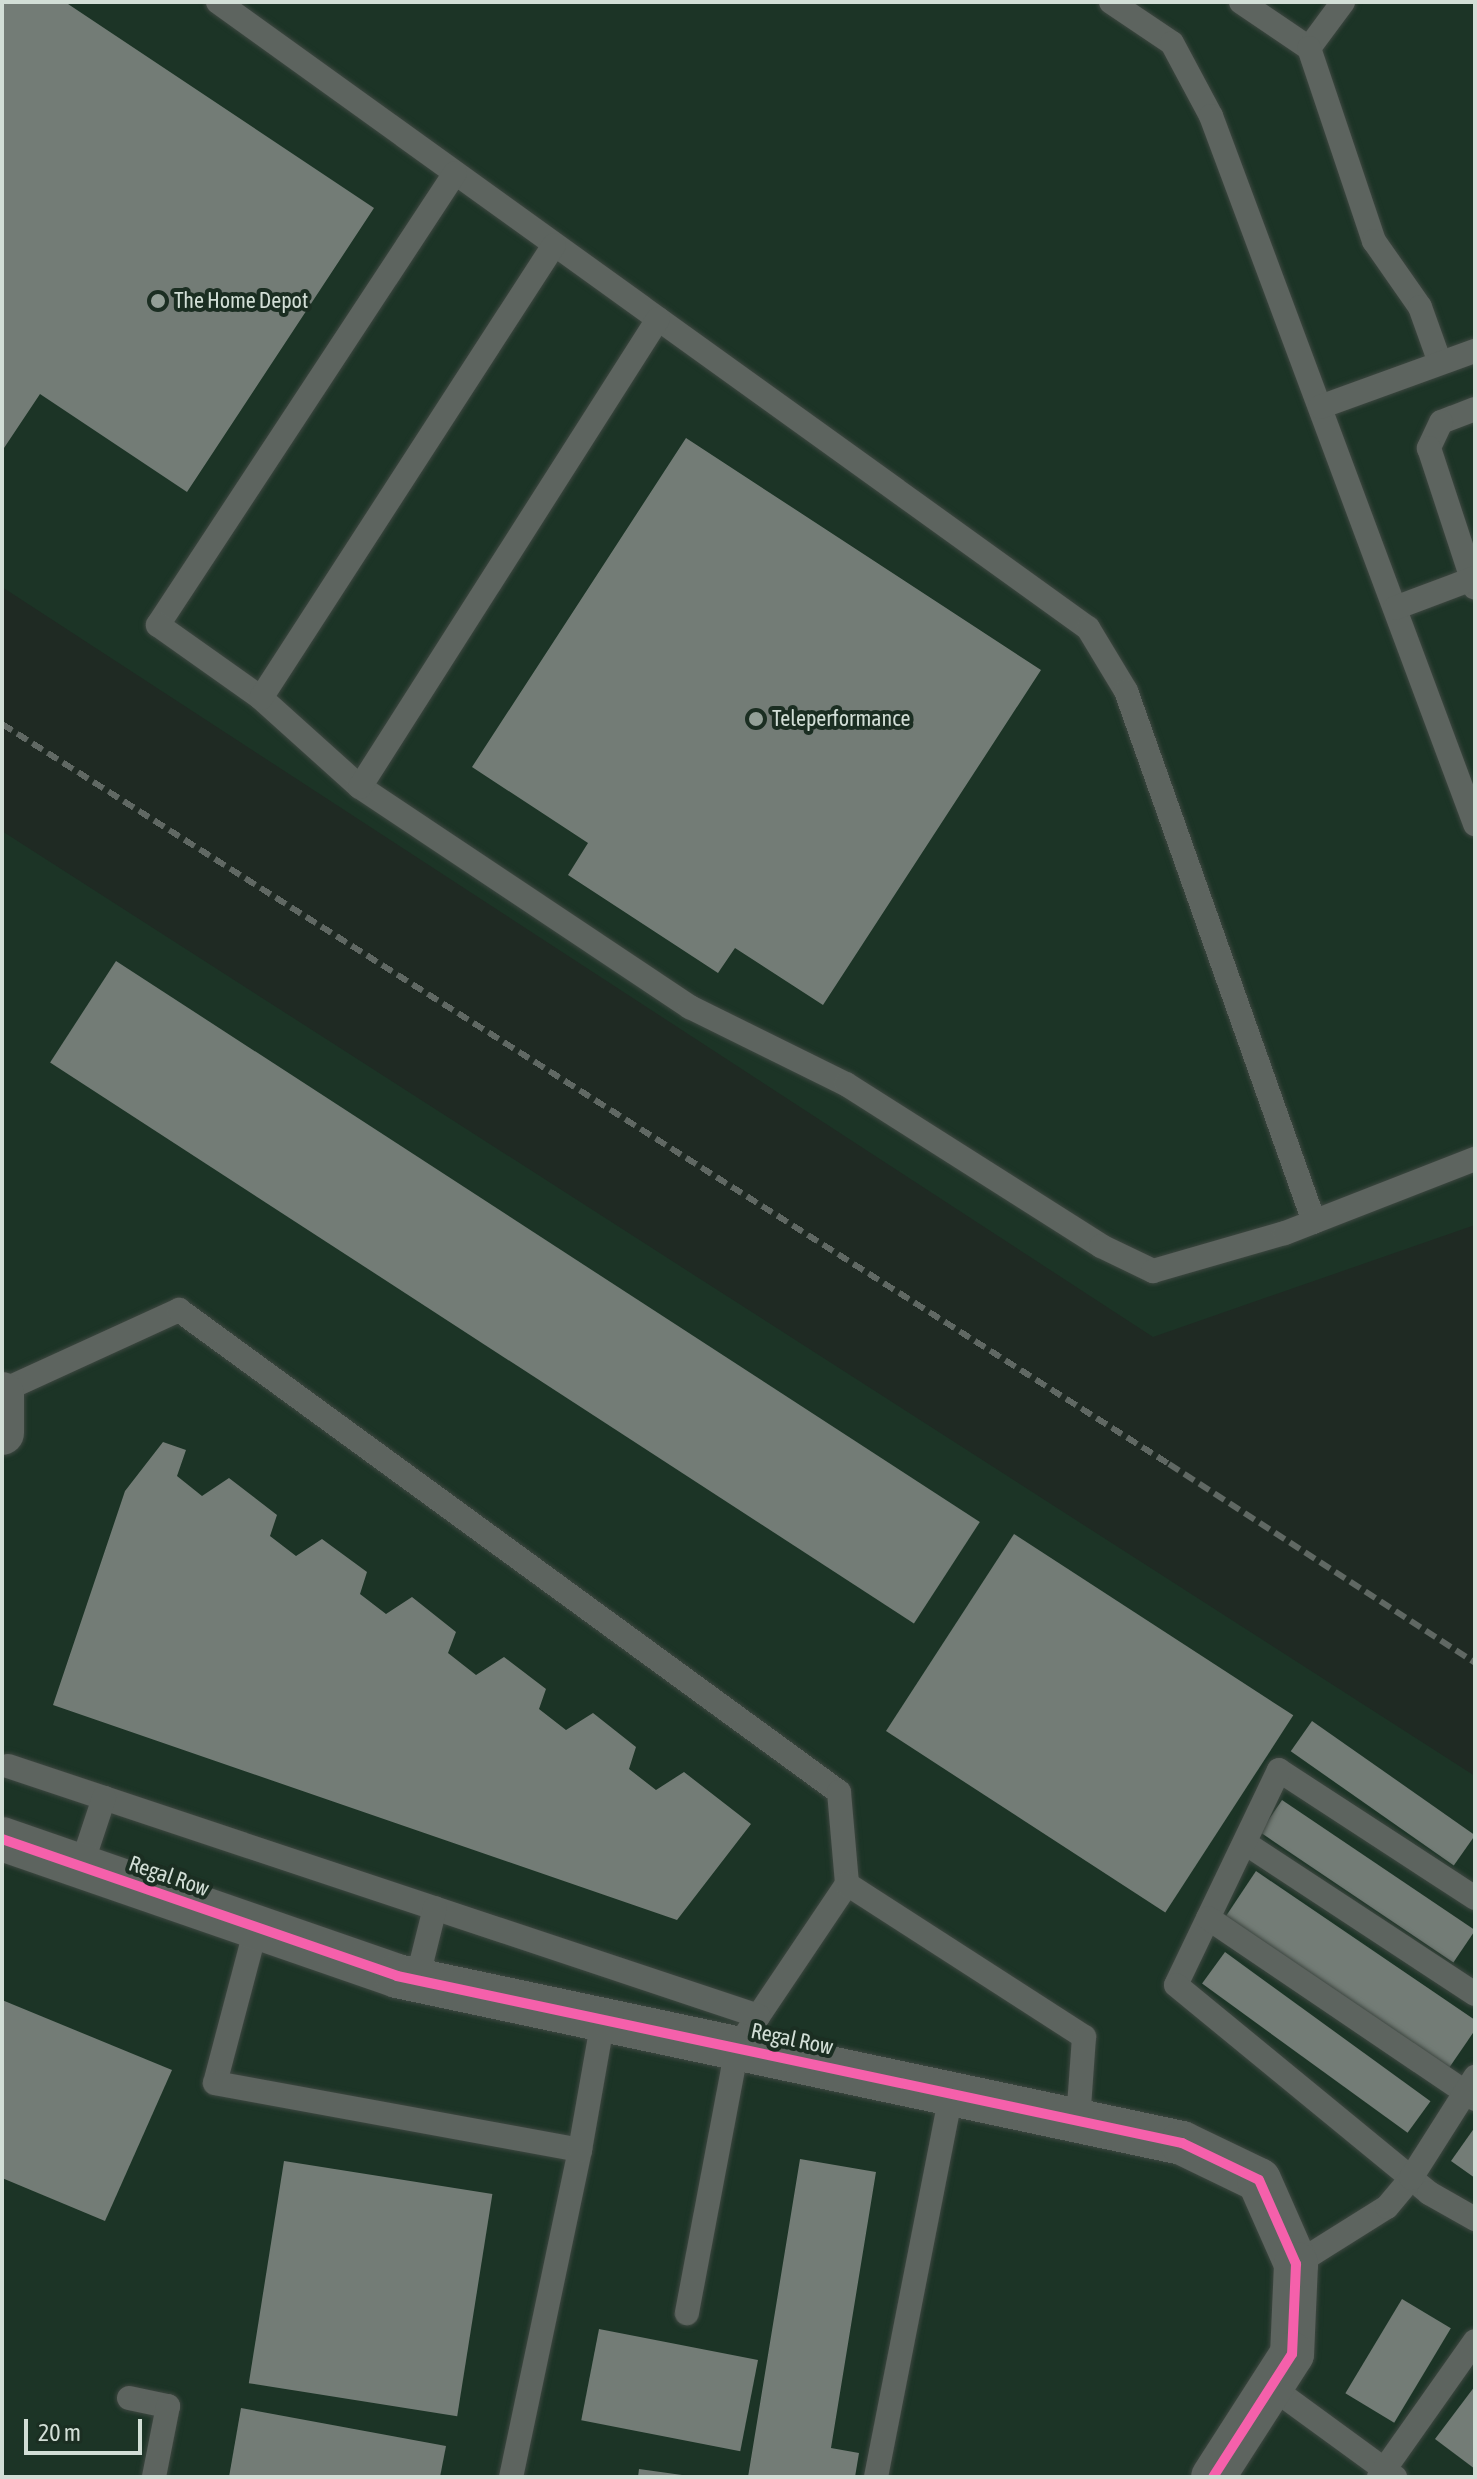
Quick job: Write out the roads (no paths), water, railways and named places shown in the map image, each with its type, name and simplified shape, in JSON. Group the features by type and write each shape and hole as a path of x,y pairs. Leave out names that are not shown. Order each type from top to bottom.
{"street":[{"path":"2,1392 2,1433"},
{"name":"Regal Row","path":"2,1839 256,1928 417,1980 603,2020 748,2032 951,2093 1182,2143 1259,2180 1296,2264 1292,2354 1213,2477"}],"lane":[{"path":"218,2 1088,628 1126,691 1314,1222"},
{"path":"1111,2 1172,43 1211,116 1395,608 1470,792 1475,824"},
{"path":"1241,2 1309,48 1374,241 1420,307 1440,363"},
{"path":"1309,48 1343,2"},
{"path":"455,173 158,625 261,698 360,787 690,1007 846,1084 1101,1246 1153,1271 1314,1222 1475,1159"},
{"path":"261,698 554,245"},
{"path":"360,787 658,319"},
{"path":"1320,407 1475,351"},
{"path":"1395,608 1474,582 1429,448 1441,422 1475,409"},
{"path":"2,1392 179,1310 839,1792 847,1884 748,2032 687,2313"},
{"path":"8,1766 435,1908 748,2032"},
{"path":"1475,1898 1279,1770 1176,1985 1411,2178 1475,2219"},
{"path":"81,1867 104,1798"},
{"path":"1245,1843 1475,1994"},
{"path":"847,1884 1084,2037 1078,2121"},
{"path":"417,1980 435,1908"},
{"path":"1208,1918 1472,2089 1411,2178 1387,2207 1296,2264"},
{"path":"256,1928 215,2083 580,2150"},
{"path":"511,2477 580,2150 603,2020"},
{"path":"876,2477 951,2093"},
{"path":"1270,2386 1386,2475 1475,2341"},
{"path":"129,2398 168,2406 154,2477"}],"railway":[{"path":"2,724 1169,1464 1475,1663"}],"place":[{"name":"The Home Depot","path":"158,301"},
{"name":"Teleperformance","path":"756,719"}]}
